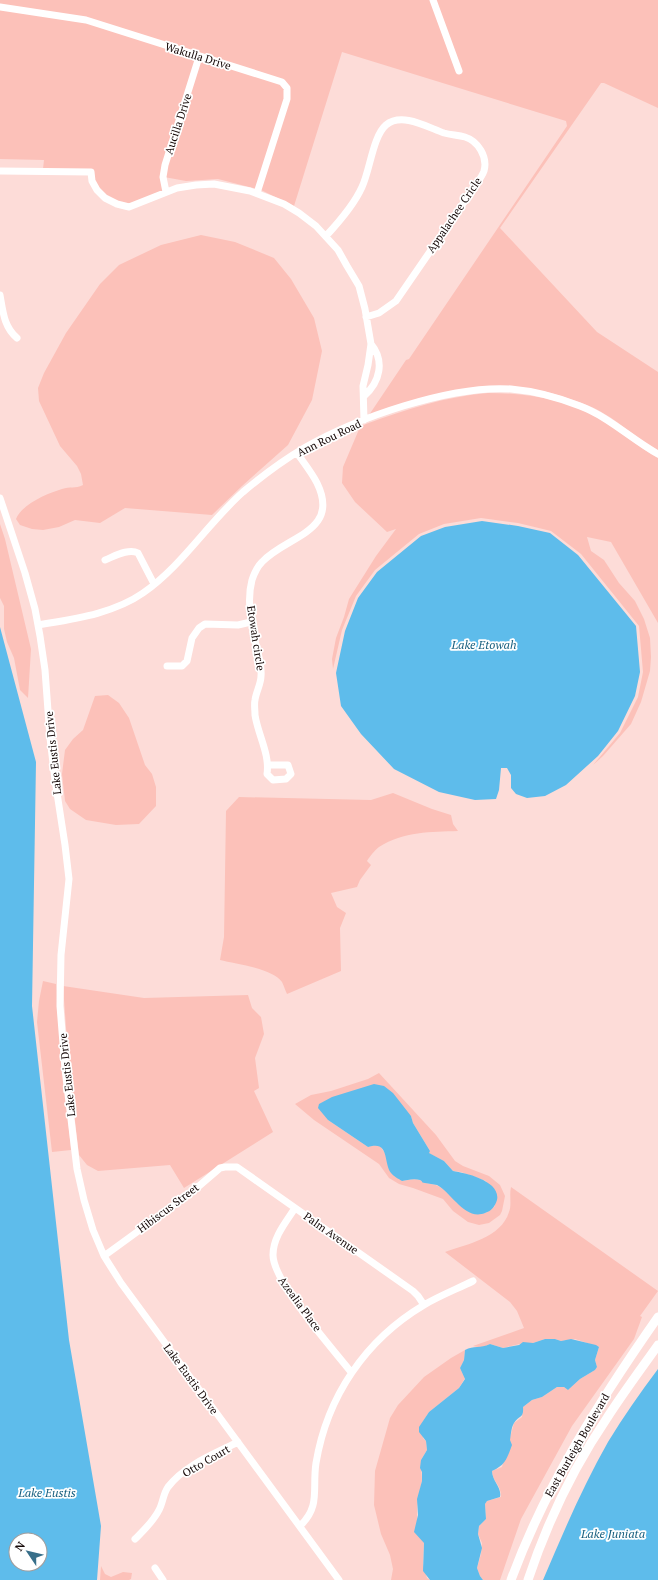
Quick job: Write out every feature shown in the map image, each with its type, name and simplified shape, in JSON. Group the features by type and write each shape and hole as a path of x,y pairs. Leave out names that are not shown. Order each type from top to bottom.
{"main road":[{"name":"East Burleigh Boulevard","path":"511,1580 541,1509 568,1457 616,1379 658,1317"},
{"name":"East Burleigh Boulevard","path":"528,1580 554,1514 580,1463 606,1418 658,1345"}],"street":[{"path":"434,0 459,70"},
{"name":"Wakulla Drive","path":"0,7 86,20 199,57 279,81 287,88 287,99 257,193"},
{"name":"Aucilla Drive","path":"166,192 162,177 164,165 199,57"},
{"name":"Appalachee Cricle","path":"326,236 352,204 362,188 378,135 386,125 397,120 409,120 452,135 465,137 473,141 481,149 484,160 484,171 468,196 396,301 380,313 366,317"},
{"path":"0,171 91,172 92,181 101,194 117,204 129,206 166,192 196,185 214,184 257,193 284,204 300,213 326,236 338,250 359,286 371,344 363,386 364,420"},
{"path":"0,295 5,320 10,332 17,338"},
{"path":"364,396 377,379 380,369 374,348 371,344"},
{"path":"368,363 379,363"},
{"name":"Ann Rou Road","path":"38,625 113,608 141,594 166,574 233,501 274,467 332,434 364,420 407,405 446,395 488,389 509,389 535,392 581,406 601,416 658,454"},
{"name":"Etowah circle","path":"268,765 256,716 254,701 261,677 260,663 251,622 249,593 256,569 262,561 274,552 304,535 319,521 323,510 323,500 317,483 297,453"},
{"name":"Lake Eustis Drive","path":"0,498 25,573 38,625 45,670 50,738 69,879 60,985 65,1069 77,1169 92,1230 104,1256 121,1283 339,1580"},
{"path":"105,560 128,551 134,551 138,553 154,584"},
{"path":"167,666 182,666 187,661 192,638 198,628 205,624 238,625 251,622"},
{"name":"Hibiscus Street","path":"104,1256 192,1192 220,1168 234,1167"},
{"name":"Palm Avenue","path":"234,1167 237,1167 413,1291 424,1305"},
{"name":"Azealia Place","path":"295,1208 280,1232 274,1246 276,1271 298,1304 351,1372"},
{"path":"300,1526 308,1519 314,1504 316,1465 324,1426 338,1394 351,1372 361,1359 390,1329 424,1305 473,1281"},
{"name":"Otto Court","path":"135,1539 154,1517 161,1504 164,1494 174,1481 194,1466 238,1442"},
{"path":"155,1568 163,1580"}],"shaded area":[{"path":"0,0 658,0 658,108 604,83 601,83 500,228 597,332 658,372 658,451 610,417 590,406 541,391 516,387 466,389 442,393 369,415 406,360 409,359 567,126 566,121 342,52 294,206 261,190 218,179 186,181 164,177 164,196 136,204 109,202 89,172 43,169 44,160 0,159"},
{"path":"201,235 235,242 274,258 291,279 314,318 322,351 312,400 288,445 212,515 125,508 100,523 75,520 59,527 43,530 32,529 20,525 16,519 19,514 36,500 65,488 83,485 81,474 77,466 60,446 39,401 38,388 44,373 66,333 100,284 119,265 161,245"},
{"path":"488,393 517,394 546,398 574,406 600,419 658,458 658,623 611,542 587,537 591,551 604,560 619,583 635,601 644,619 650,638 651,657 650,671 641,702 631,724 603,756 593,765 620,733 638,697 643,672 639,626 581,554 551,531 518,523 481,518 444,524 419,534 375,570 356,596 342,630 333,669 332,659 336,638 349,599 376,556 396,529 387,532 355,502 342,483 343,467 360,427 426,404 456,397"},
{"path":"0,524 5,539 31,649 28,698 20,690 14,658 7,642 4,629 4,606 0,598"},
{"path":"108,695 119,703 129,718 145,765 152,774 156,787 156,806 139,824 116,825 86,820 70,809 65,801 62,774 65,750 73,739 83,730 95,696"},
{"path":"393,793 451,815 453,824 458,831 418,833 388,842 377,848 368,859 367,861 371,865 360,880 357,887 331,893 337,907 346,913 340,928 341,971 287,994 282,982 270,973 253,967 220,960 224,937 226,811 239,797 371,800"},
{"path":"43,981 56,984 71,1150 52,1152 37,1022"},
{"path":"63,986 144,998 248,995 252,1008 261,1017 264,1034 255,1058 259,1088 254,1091 273,1132 184,1188 170,1165 98,1171 87,1165 79,1155 69,1069"},
{"path":"379,1073 436,1135 455,1161 463,1166 489,1176 500,1185 505,1196 500,1215 489,1223 479,1225 468,1222 453,1211 443,1199 399,1184 389,1178 379,1164 314,1120 295,1104 311,1095 331,1091 368,1079","holes":["360,1090 411,1116 413,1123 430,1151 428,1153 444,1161 453,1171 461,1172 486,1181 495,1206 487,1212 479,1214 465,1208 434,1184 418,1179 402,1181 387,1162 387,1156 380,1146 375,1145 368,1147 328,1120 347,1093"]},
{"path":"511,1187 658,1291 640,1316 642,1317 634,1339 572,1426 521,1519 500,1580 483,1580 477,1568 482,1543 478,1534 479,1526 486,1519 485,1504 487,1501 501,1497 500,1490 492,1475 492,1471 502,1467 514,1423 522,1417 523,1407 532,1400 542,1397 557,1387 564,1387 568,1390 580,1379 595,1370 597,1367 595,1360 599,1347 575,1339 561,1341 555,1339 545,1339 533,1343 524,1343 503,1348 490,1344 482,1348 473,1346 524,1328 517,1311 510,1302 445,1252 482,1239 499,1228 505,1221 510,1209"},
{"path":"465,1350 464,1360 460,1368 465,1378 459,1388 429,1412 422,1423 423,1438 426,1441 427,1450 421,1460 422,1481 417,1506 417,1522 424,1543 423,1564 427,1578 430,1580 391,1580 393,1569 390,1555 381,1534 374,1505 375,1471 390,1418 398,1405 424,1377"},
{"path":"101,1566 105,1574 111,1577 123,1572 132,1573 131,1579 100,1580"}],"water":[{"name":"Lake Etowah","path":"482,521 518,526 550,533 578,555 636,626 640,672 635,696 618,731 598,756 566,785 545,796 527,798 516,794 511,788 511,775 507,768 501,768 499,790 496,799 475,800 439,792 394,769 361,734 341,706 336,673 345,631 358,598 377,572 421,536 445,527"},
{"name":"Lake Eustis","path":"0,627 36,762 32,1006 69,1340 101,1526 97,1580 0,1580"},
{"path":"374,1084 384,1086 393,1093 411,1116 413,1123 430,1151 429,1153 444,1161 453,1171 474,1176 488,1183 494,1188 497,1193 497,1200 491,1210 485,1213 471,1213 465,1210 437,1185 424,1183 418,1179 402,1181 391,1173 383,1149 375,1146 368,1147 328,1120 318,1108 319,1104 332,1097"},
{"path":"545,1339 555,1339 561,1341 571,1339 596,1345 599,1347 595,1360 597,1367 568,1390 564,1387 557,1387 542,1397 532,1400 523,1407 522,1415 514,1423 510,1440 512,1445 507,1457 503,1464 492,1471 492,1475 500,1490 500,1497 487,1501 485,1504 486,1519 479,1526 478,1534 482,1548 477,1568 483,1580 430,1580 423,1571 424,1543 414,1532 418,1515 417,1499 422,1481 422,1472 420,1468 421,1460 427,1450 426,1441 419,1432 419,1427 429,1412 459,1388 465,1379 460,1368 464,1360 465,1350 490,1344 503,1348 519,1345 523,1342 533,1343"},
{"name":"Lake Juniata","path":"658,1369 658,1580 543,1580 590,1476 608,1442 638,1396"}]}
